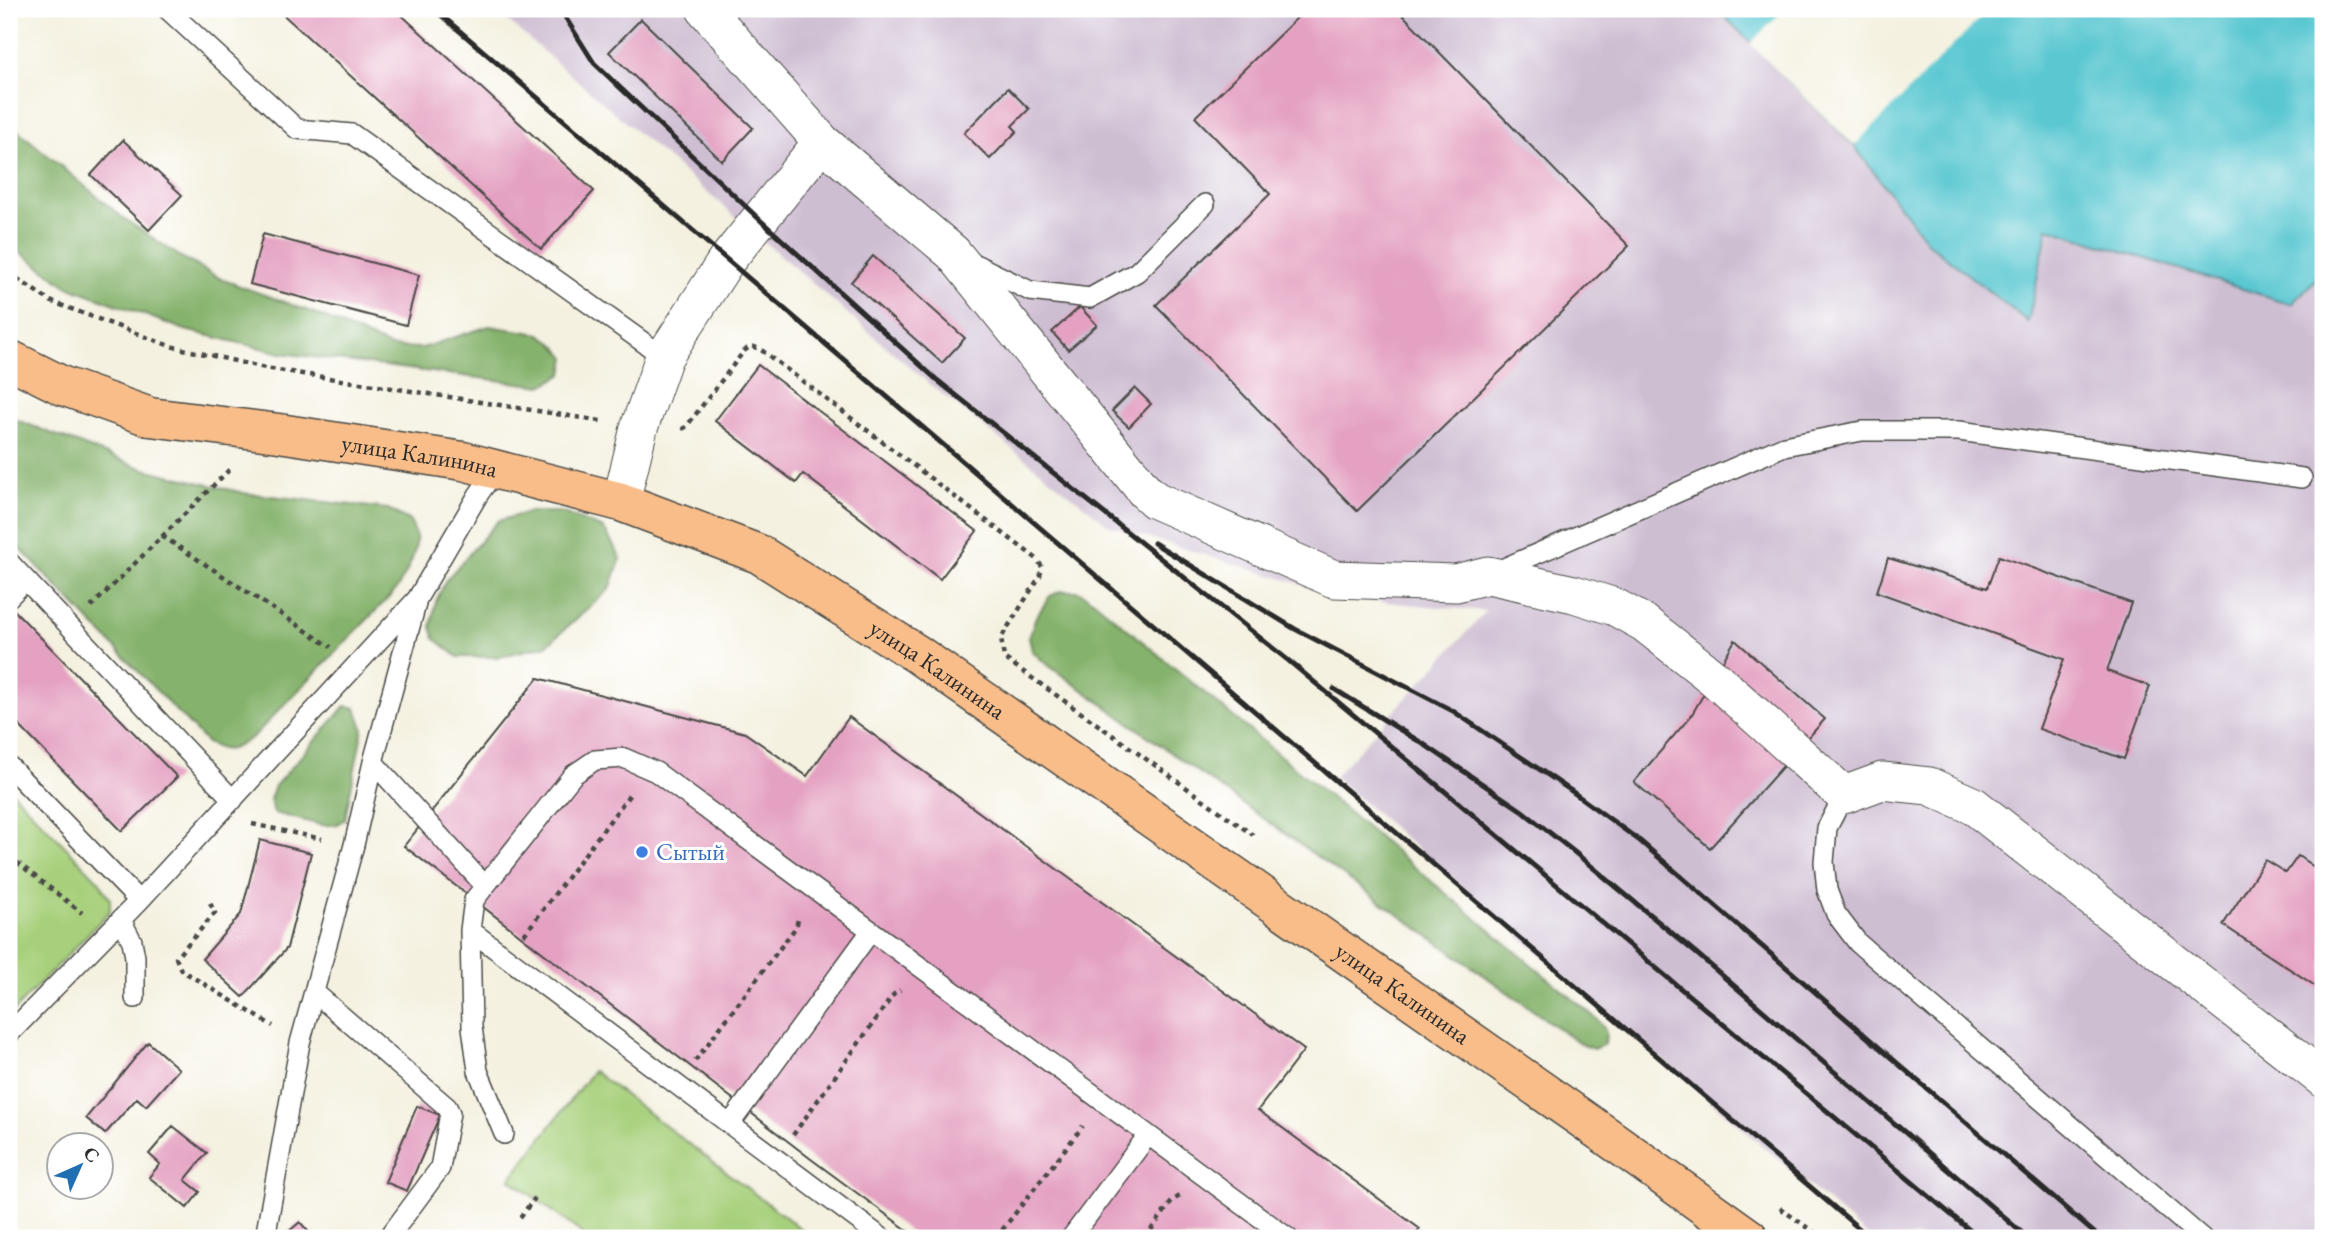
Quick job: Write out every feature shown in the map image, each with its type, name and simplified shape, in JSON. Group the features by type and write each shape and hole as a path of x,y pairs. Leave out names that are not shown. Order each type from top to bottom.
{"main road":[{"name":"улица Калинина","path":"9,359 63,386 150,417 306,437 497,468 621,502 759,554 917,654 1586,1121 1749,1238"}],"street":[{"path":"705,9 822,142 953,253 1155,500 1334,579 1456,583 1488,575 1574,594 1615,607 1644,623 1714,678 1844,795 1882,780 1928,786 1974,806 2323,1079"},
{"path":"621,502 639,428 664,357 726,261 822,142"}],"lane":[{"path":"167,9 297,129 352,134 664,357"},
{"path":"953,253 1030,291 1090,298 1137,272 1205,204"},
{"path":"1488,575 1784,446 1862,431 1959,431 2302,478"},
{"path":"9,1034 139,901 417,600 478,495 497,468"},
{"path":"9,562 233,800"},
{"path":"9,597 26,580"},
{"path":"265,1238 300,1043 417,600"},
{"path":"504,1134 478,1070 472,1027 470,930 474,900 573,775 595,760 624,758 656,772 1288,1238"},
{"path":"373,762 485,886"},
{"path":"9,766 139,901"},
{"path":"1844,795 1827,828 1825,871 1827,890 1836,914 1858,943 2202,1238"},
{"path":"114,927 132,941 135,957 135,998"},
{"path":"470,930 882,1238"},
{"path":"730,1124 871,931"},
{"path":"314,992 439,1100 450,1113 440,1168 389,1237"},
{"path":"1071,1238 1148,1135"}],"path":[{"path":"116,582 231,468"},
{"path":"162,536 358,664"},
{"path":"507,958 627,796 636,790"},
{"path":"250,823 354,845"},
{"path":"9,856 114,927"},
{"path":"210,903 215,913 176,958 181,970 300,1043"},
{"path":"677,1084 796,927 798,910"},
{"path":"776,1158 894,994 904,987"},
{"path":"996,1238 1083,1126 1086,1117"},
{"path":"1145,1238 1173,1200 1181,1196 1190,1198"},
{"path":"520,1217 535,1198"}],"shaded area":[{"path":"494,9 1717,9 1854,146 1928,243 2028,322 2048,228 2291,304 2323,272 2323,1238 1870,1238 1334,777 1486,611 1349,599 1110,526 926,381"}],"green space":[{"path":"9,123 122,217 181,257 221,279 314,313 391,347 422,348 489,326 540,334 566,357 563,374 542,386 281,353 185,330 67,286 9,244"},
{"path":"9,417 144,469 244,493 388,509 410,521 416,537 413,557 396,590 254,736 232,749 215,747 207,743 9,537"},
{"path":"529,512 561,512 604,529 621,558 610,589 547,645 498,657 458,657 435,639 431,627 436,601 446,580 498,521"},
{"path":"1061,591 1078,591 1094,601 1597,1019 1606,1031 1605,1044 1593,1049 1579,1043 1045,663 1032,651 1029,636 1035,619 1050,596"},
{"path":"345,706 356,708 363,728 345,819 335,825 321,825 274,813 270,799 275,786"},
{"path":"9,789 99,881 110,899 110,911 9,1016"},
{"path":"593,1071 813,1238 588,1238 510,1179"}],"water":[{"path":"1717,9 2323,9 2323,272 2291,304 2048,228 2028,322 1928,243 1854,146"}],"pier":[{"path":"1785,9 1989,9 1854,146 1750,44"}],"building":[{"path":"277,9 395,9 594,191 541,249"},
{"path":"1306,9 1397,9 1629,246 1357,511 1156,305 1270,194 1195,117"},
{"path":"641,19 753,128 722,161 609,52"},
{"path":"1008,88 1029,109 1012,126 1017,131 990,159 964,133"},
{"path":"123,140 182,195 149,230 91,175"},
{"path":"263,234 419,275 406,325 250,284"},
{"path":"873,256 965,338 942,363 851,282"},
{"path":"1080,307 1097,325 1068,350 1052,332"},
{"path":"758,365 977,531 940,579 803,474 796,483 715,421"},
{"path":"1135,388 1151,404 1129,427 1112,411"},
{"path":"1999,556 2131,603 2107,671 2150,686 2124,759 2039,729 2064,659 1877,592 1888,558 1987,588"},
{"path":"9,605 177,777 122,831 9,715"},
{"path":"1735,640 1825,719 1710,848 1634,782 1691,716"},
{"path":"538,678 745,733 807,776 849,717 1304,1050 1258,1110 1420,1229 1413,1238 918,1238 404,846"},
{"path":"260,840 311,853 287,948 243,997 202,959 241,914"},
{"path":"2298,856 2323,873 2323,991 2223,925 2265,860 2286,873"},
{"path":"148,1042 179,1069 146,1106 137,1098 107,1132 103,1132 86,1118"},
{"path":"417,1106 440,1115 407,1191 385,1182"},
{"path":"173,1126 207,1153 185,1180 200,1192 187,1208 149,1177 160,1164 149,1154"},
{"path":"300,1222 312,1236 310,1238 281,1238"}],"railway":[{"path":"434,9 1870,1238"},
{"path":"560,9 594,63 759,219 937,380 1289,661 1979,1238"},
{"path":"1154,543 1295,629 1453,711 1640,841 2100,1238"},
{"path":"1334,689 1425,745 1521,810 1573,851 2028,1238"}],"place":[{"name":"Сытый","path":"642,852"}]}
